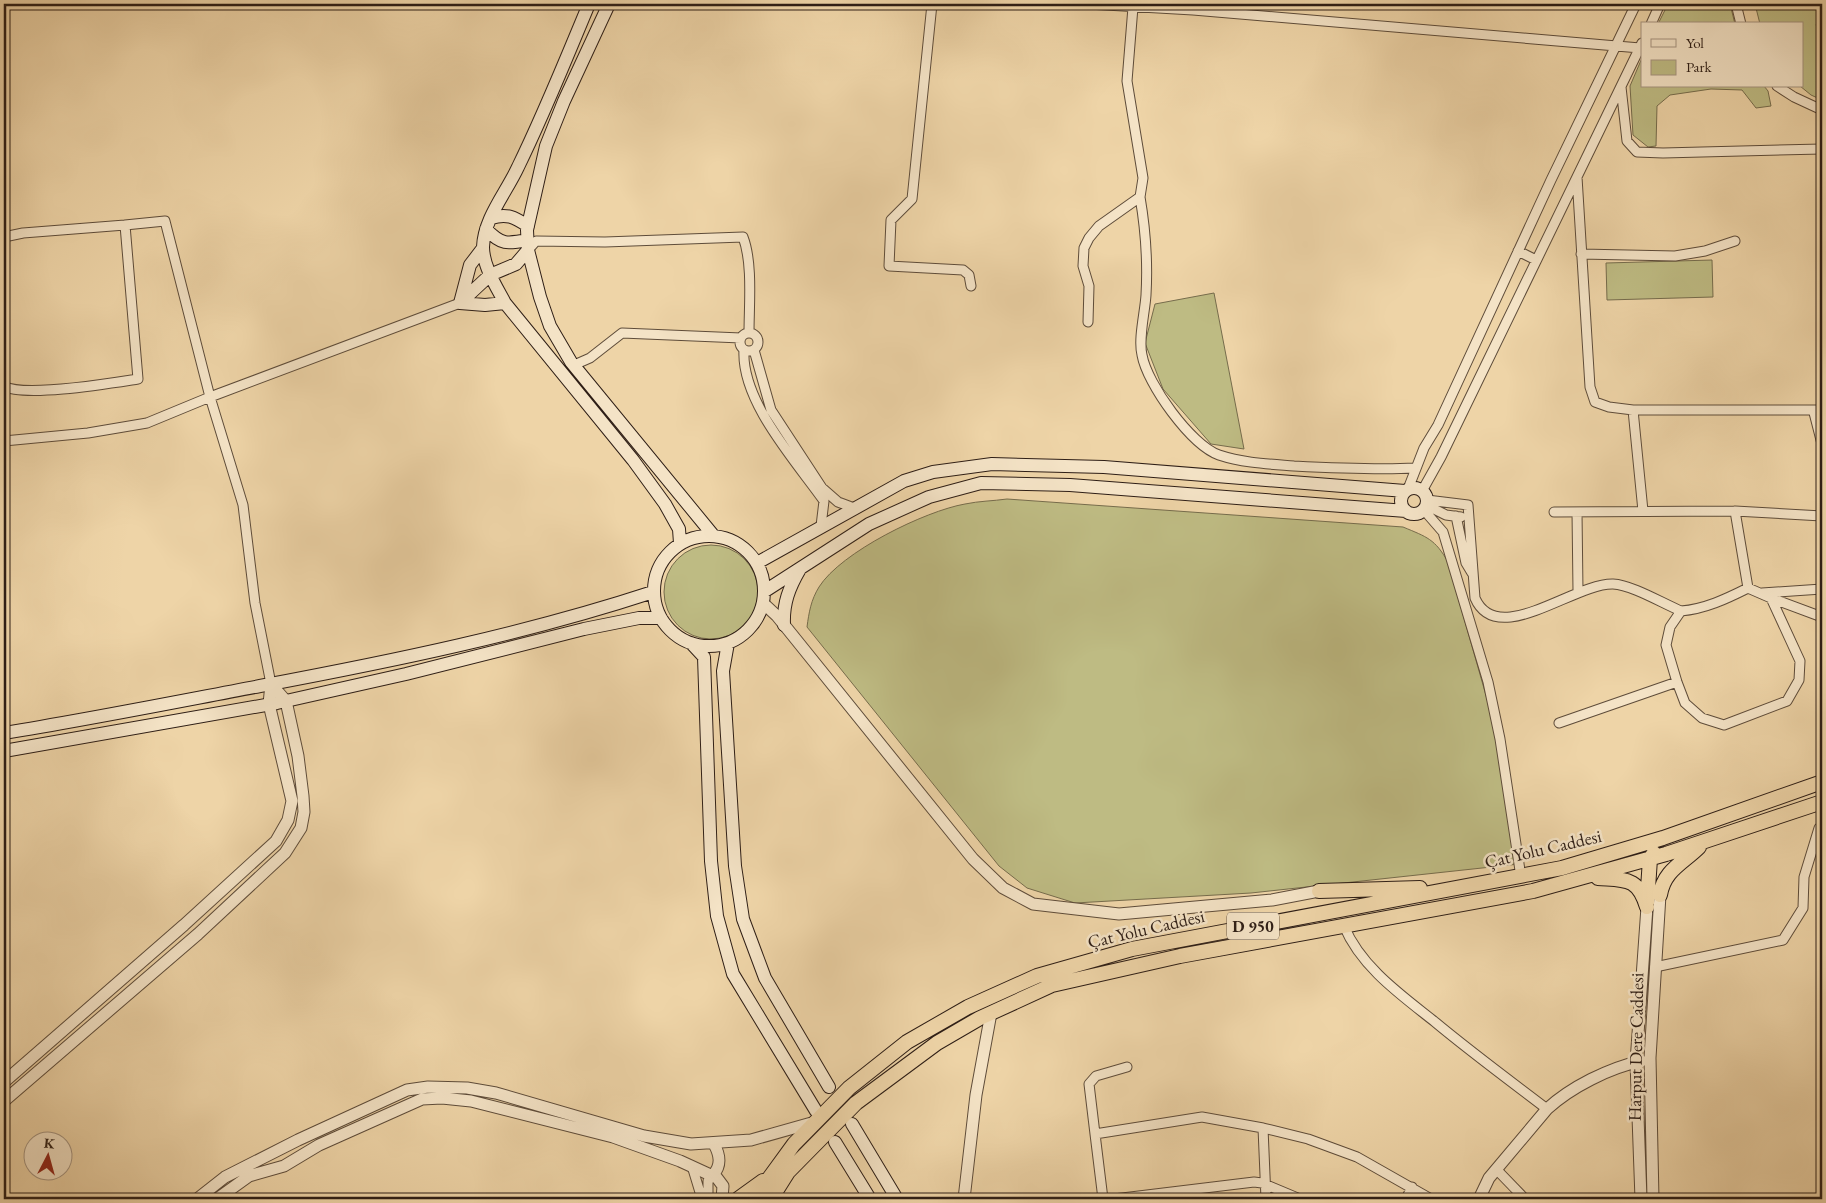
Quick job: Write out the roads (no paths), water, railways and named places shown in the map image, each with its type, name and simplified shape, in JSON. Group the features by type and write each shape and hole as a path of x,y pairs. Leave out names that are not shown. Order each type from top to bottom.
{"highway":[{"name":"Çat Yolu Caddesi","path":"754,1199 816,1117 907,1042 968,1007 1037,976 1132,949 1349,909 1458,886 1521,877 1562,868 1664,838 1822,782"},
{"name":"Çat Yolu Caddesi","path":"771,1199 788,1172 856,1103 936,1043 991,1013 1052,986 1180,956 1533,891 1650,859 1822,802"},
{"path":"1646,907 1650,859 1664,838"},
{"path":"1660,895 1661,887 1674,866 1706,841"},
{"path":"1583,878 1624,878 1638,886 1646,907"},
{"path":"1320,892 1458,886"},
{"path":"780,1199 798,1162"},
{"path":"738,1199 770,1176"}],"main road":[{"path":"460,303 470,265 483,248 488,224 517,170 552,95 589,4"},
{"path":"610,4 564,100 546,146 528,226 540,297 550,326 574,365 712,535"},
{"path":"488,224 503,214 514,217 528,226"},
{"path":"488,224 497,241 531,244"},
{"path":"460,303 490,275 516,264 531,244"},
{"path":"483,248 490,275 505,302 639,467 679,529 680,543"},
{"path":"460,303 485,305 505,302"},
{"path":"757,563 904,481 933,472 992,464 1104,467 1407,490 1415,488 1425,501 1414,514 1406,511 1070,485 981,483 928,497 869,524 801,568 764,597"},
{"path":"1406,511 1401,502 1407,490"},
{"path":"712,535 730,540 746,549 757,563 763,577 764,597 752,626 743,634 728,643 704,646 679,638 661,618 653,592 656,574 664,558 680,543 694,537 712,535"},
{"path":"784,625 787,594 801,568"},
{"path":"4,733 435,652 584,613 653,592"},
{"path":"4,751 286,701 406,674 584,629 639,618 661,618"},
{"path":"691,643 704,657 711,861 717,916 734,974 816,1117"},
{"path":"728,643 723,671 735,866 742,919 765,978 829,1087"},
{"path":"852,1124 897,1199"},
{"path":"835,1142 870,1199"}],"street":[{"path":"932,4 912,199 891,220 889,266 963,270 969,275 971,286"},
{"path":"1088,4 1246,14 1617,47 1641,46 1576,176 1441,457 1425,501"},
{"path":"1407,490 1415,468 1636,4"},
{"path":"1652,22 1660,4"},
{"path":"1736,4 1740,22"},
{"path":"1133,7 1126,81 1143,178 1140,197 1148,239 1141,353 1147,372 1163,399 1188,432 1217,454 1251,462 1379,470 1415,468"},
{"path":"1621,85 1627,141 1637,152 1822,149"},
{"path":"1780,88 1794,97 1822,110"},
{"path":"1576,176 1591,396 1595,402 1609,407 1633,410 1822,410"},
{"path":"1088,322 1089,286 1082,266 1084,248 1089,238 1099,226 1140,197"},
{"path":"4,238 23,233 165,221 210,397 243,505 255,603 272,684 269,704 292,801 288,820 276,842 4,1082"},
{"path":"4,386 8,389 40,390 82,387 138,379 125,224"},
{"path":"531,244 743,237 746,245 748,281 745,336 740,344 749,350 771,410 822,488 838,502 854,508"},
{"path":"1581,254 1675,256 1705,251 1734,241"},
{"path":"1518,252 1536,260"},
{"path":"4,441 88,433 147,423 210,397 460,303"},
{"path":"574,365 590,358 622,333 755,336 758,341 749,350 746,373 756,399 778,436 824,500 821,526"},
{"path":"1459,378 1476,384"},
{"path":"1633,410 1643,511"},
{"path":"1812,411 1822,450"},
{"path":"1425,501 1446,515 1469,518"},
{"path":"1425,501 1468,505 1475,598 1489,615 1509,619 1528,614 1578,591 1614,584 1633,590 1680,611 1694,610 1748,588 1822,617"},
{"path":"1425,501 1443,532 1488,682 1500,739 1521,877"},
{"path":"1735,511 1748,588"},
{"path":"1554,512 1735,511 1822,516"},
{"path":"1576,512 1578,591"},
{"path":"1456,516 1466,563 1473,576"},
{"path":"1761,593 1822,589"},
{"path":"764,597 784,625 973,859 1003,888 1032,904 1119,914 1272,900 1320,892"},
{"path":"1680,611 1670,628 1666,645 1676,682 1686,703 1702,718 1724,725 1787,700 1799,680 1800,661 1771,598"},
{"path":"1559,723 1676,682"},
{"path":"4,1101 198,934 285,853 295,840 304,812 298,756 286,701 272,684"},
{"path":"1655,967 1783,940 1804,908 1804,876 1819,828 1822,826"},
{"name":"Harput Dere Caddesi","path":"1653,1199 1650,1058 1660,895"},
{"name":"Harput Dere Caddesi","path":"1641,1199 1636,1062 1646,907"},
{"path":"1344,926 1361,956 1397,991 1473,1053 1547,1109"},
{"path":"964,1199 976,1095 991,1013"},
{"path":"1479,1199 1489,1178 1547,1109 1569,1091 1636,1062 1650,1058"},
{"path":"1103,1199 1089,1084 1096,1076 1127,1067"},
{"path":"197,1199 225,1177 285,1146 406,1090 428,1087 467,1088 496,1093 644,1136 692,1144 751,1140 816,1117"},
{"path":"217,1199 249,1176 291,1163 319,1145 422,1099 442,1098 471,1101 613,1137 713,1175 723,1186 722,1199"},
{"path":"1095,1134 1202,1118 1263,1128 1308,1139 1357,1157 1431,1199"},
{"path":"1263,1128 1266,1199"},
{"path":"702,1199 692,1166 697,1148 709,1144"},
{"path":"708,1199 708,1181 718,1170 720,1162 719,1154 709,1144"},
{"path":"285,1146 291,1156 291,1163"},
{"path":"273,1153 278,1167"},
{"path":"1497,1170 1525,1199"},
{"path":"1114,1199 1254,1182 1266,1184 1300,1199"},
{"path":"1406,1199 1412,1187"}]}
